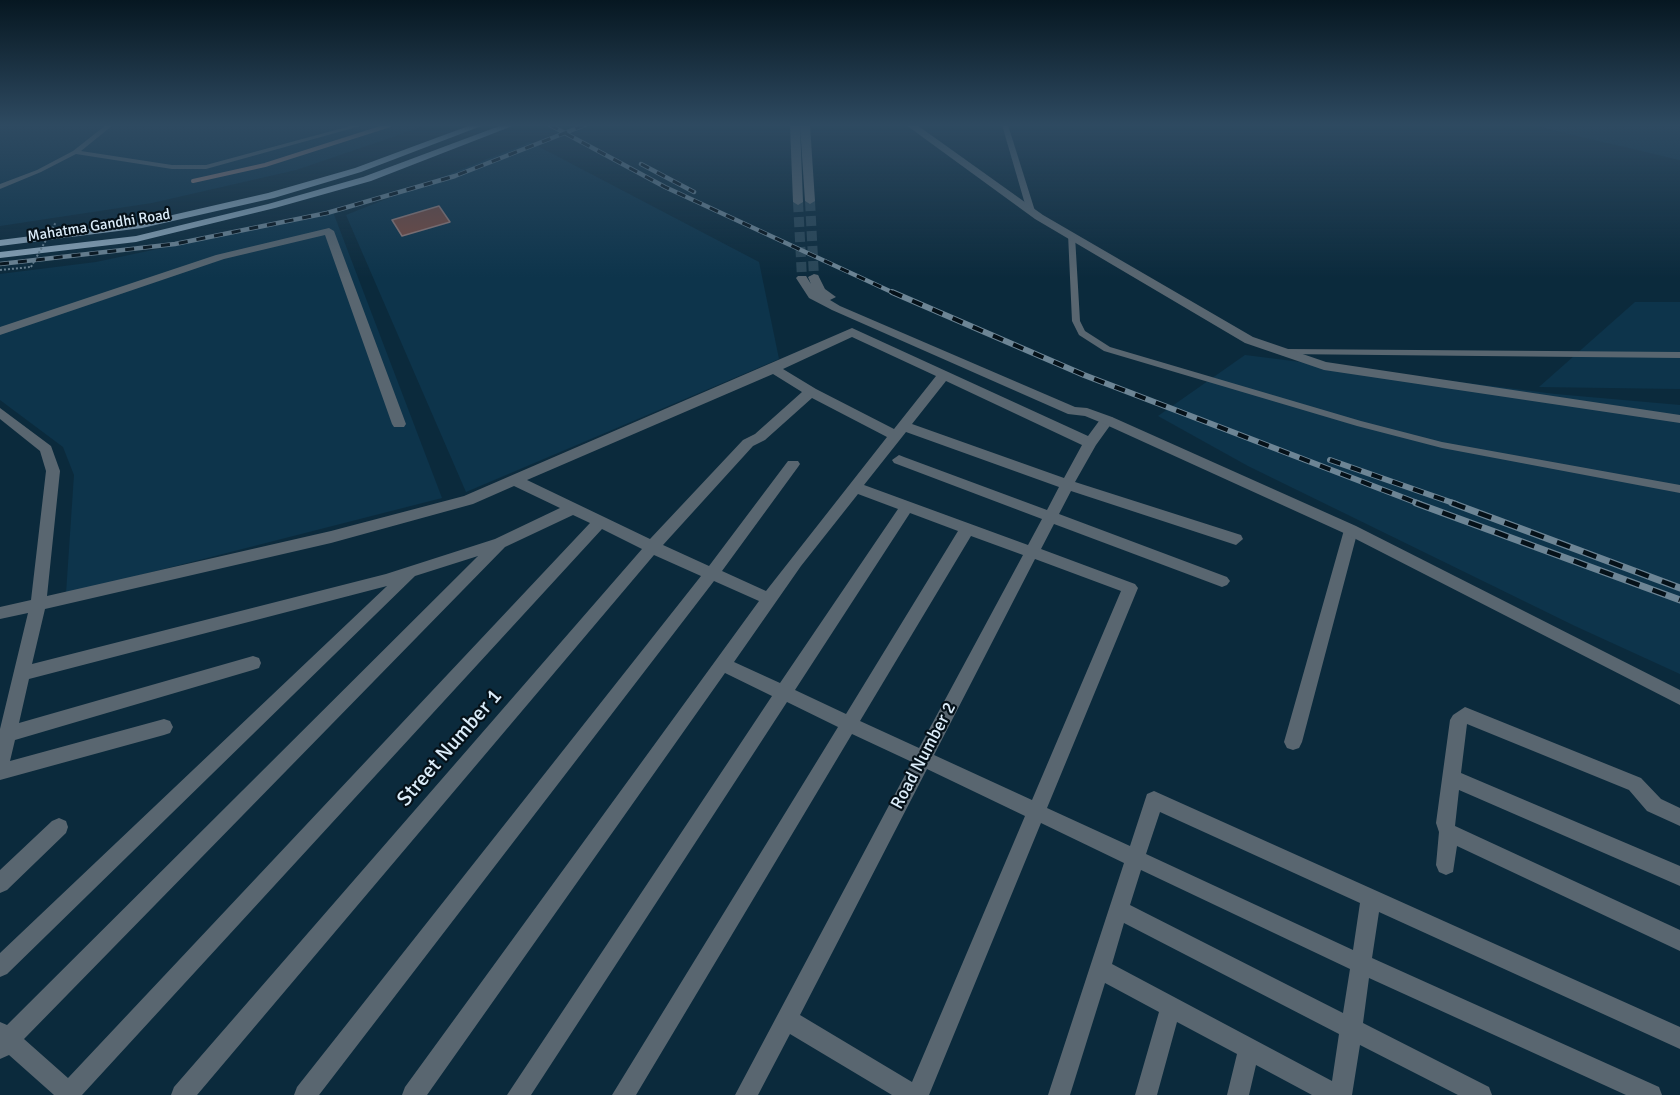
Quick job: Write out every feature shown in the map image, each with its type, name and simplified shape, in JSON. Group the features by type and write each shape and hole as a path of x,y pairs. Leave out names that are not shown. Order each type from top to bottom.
{"main road":[{"name":"Mahatma Gandhi Road","path":"0,243 142,225 270,196 337,176"},
{"name":"Mahatma Gandhi Road","path":"0,255 136,238 272,206 372,176"}],"street":[{"path":"797,176 798,202"},
{"path":"809,176 810,201"},
{"path":"982,176 1071,236 1249,340 1324,366 1680,419"},
{"path":"0,331 220,257 329,231 399,424"},
{"path":"808,278 813,296 836,308 1073,411 1087,412 1107,420 1351,530 1680,698"},
{"path":"0,613 414,516 468,500 774,369 852,332 1090,443"},
{"path":"774,369 811,392 899,431 1236,539"},
{"path":"413,1095 769,599 944,374"},
{"name":"Street Number 1","path":"182,1095 652,547 747,443 760,437 811,392"},
{"path":"0,412 46,449 53,471 38,604 0,766"},
{"name":"Road Number 2","path":"746,1095 1067,485 1090,443 1107,420"},
{"path":"899,460 1222,581"},
{"path":"305,1095 712,573 793,464"},
{"path":"514,480 652,547 769,599"},
{"path":"854,487 1130,588 918,1095"},
{"path":"518,1095 907,506"},
{"path":"22,674 412,571 500,543 572,508"},
{"path":"500,543 3,1040 69,1094 600,522"},
{"path":"623,1095 968,528"},
{"path":"1293,742 1351,530"},
{"path":"0,967 412,571"},
{"path":"8,734 253,663"},
{"path":"722,664 1361,964 1651,1095"},
{"path":"1446,865 1448,832 1445,823 1459,720 1465,715 1635,784 1654,805 1680,817"},
{"path":"0,772 164,727"},
{"path":"1451,778 1680,876"},
{"path":"1059,1095 1154,800 1680,1038"},
{"path":"0,883 59,827"},
{"path":"1448,832 1680,941"},
{"path":"1341,1095 1371,899"},
{"path":"1119,910 1481,1095"},
{"path":"1100,969 1335,1095"},
{"path":"1146,1095 1171,1007"},
{"path":"786,1019 914,1095"},
{"path":"1238,1095 1249,1049"}],"lane":[{"path":"0,187 27,176"},
{"path":"1020,176 1031,211"},
{"path":"1071,236 1076,321 1082,333 1107,349 1360,424 1442,445 1680,489"},
{"path":"1284,352 1680,355"}],"path":[{"path":"0,270 31,267 56,222"}],"shaded area":[{"path":"0,176 269,176 152,203 0,226"},
{"path":"444,176 595,176 759,262 779,359 466,492 346,215"},
{"path":"439,206 450,222 402,236 392,220"},
{"path":"333,212 442,498 66,594 74,475 63,447 0,400 0,274 96,262"},
{"path":"1635,302 1680,302 1680,389 1539,387"},
{"path":"1245,355 1555,394 1680,405 1680,674 1575,626 1248,466 1158,416"}],"waterway":[{"path":"193,181 215,176"}],"tunnel":[{"path":"810,201 814,277"},
{"path":"798,202 802,278"}],"railway":[{"path":"0,264 175,244 327,213 455,176"},
{"path":"645,176 896,294"},
{"path":"664,176 694,192"},
{"path":"892,292 1084,375 1420,504"},
{"path":"1330,460 1456,504"},
{"path":"1416,503 1680,600"},
{"path":"1452,503 1680,588"}]}
